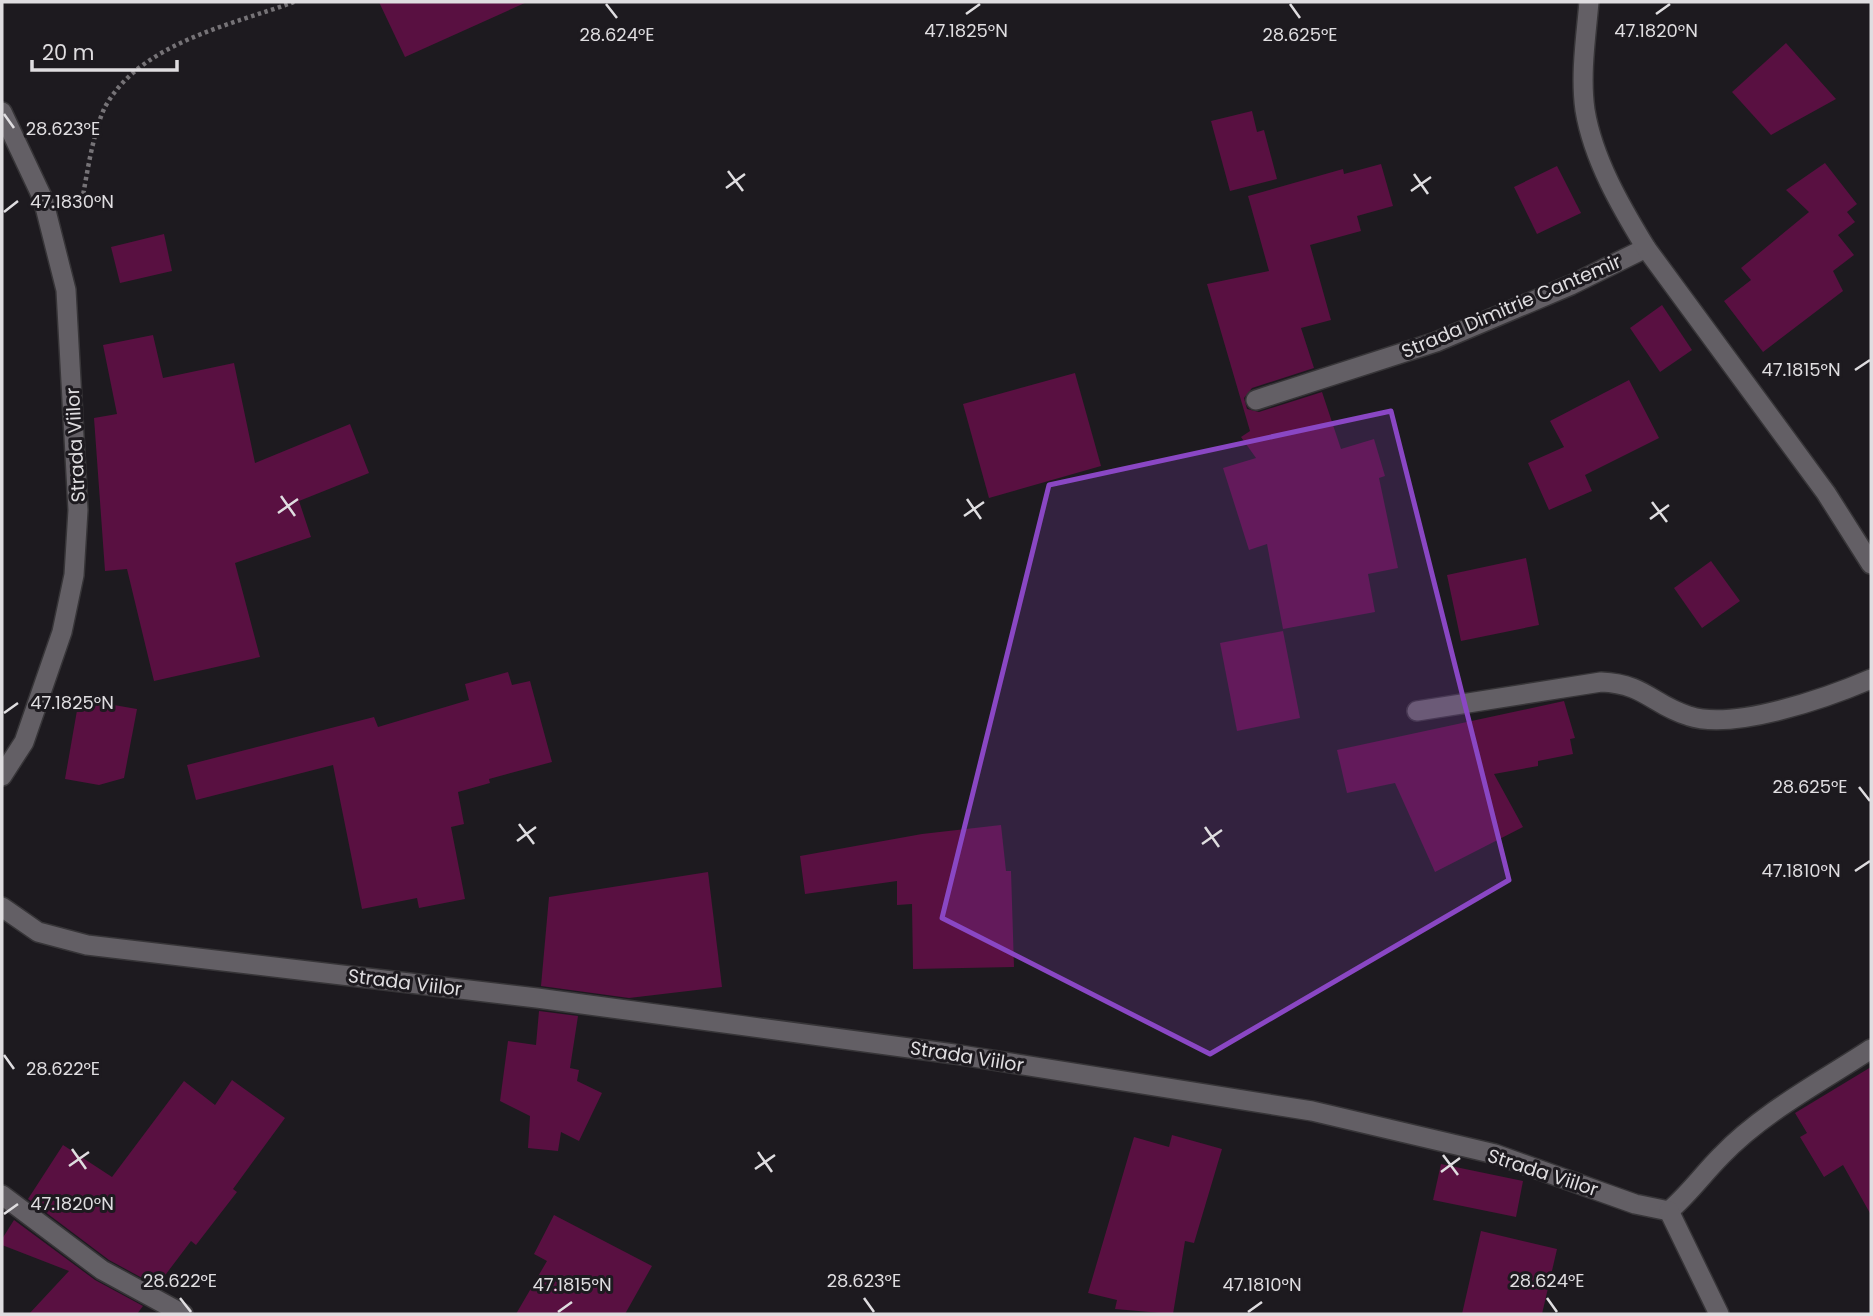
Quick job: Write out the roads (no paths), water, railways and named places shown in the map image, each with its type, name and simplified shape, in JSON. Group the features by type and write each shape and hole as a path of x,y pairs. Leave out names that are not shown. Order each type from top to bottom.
{"street":[{"name":"Strada Dimitrie Cantemir","path":"1589,2 1585,110 1605,169 1622,207 1646,248 1826,493 1871,564"},
{"name":"Strada Viilor","path":"2,112 43,199 65,290 79,510 75,575 62,632 24,742 2,776"},
{"name":"Strada Dimitrie Cantemir","path":"1256,400 1436,342 1571,285 1646,248"},
{"path":"1417,711 1601,682 1626,683 1689,716 1715,721 1826,698 1871,679"},
{"name":"Strada Viilor","path":"2,907 38,932 87,945 537,998 954,1054 1312,1111 1494,1154 1635,1204 1669,1211"},
{"path":"1719,1314 1669,1211 1691,1192 1721,1155 1770,1115 1871,1049"},
{"path":"2,1195 102,1270 183,1314"}]}
